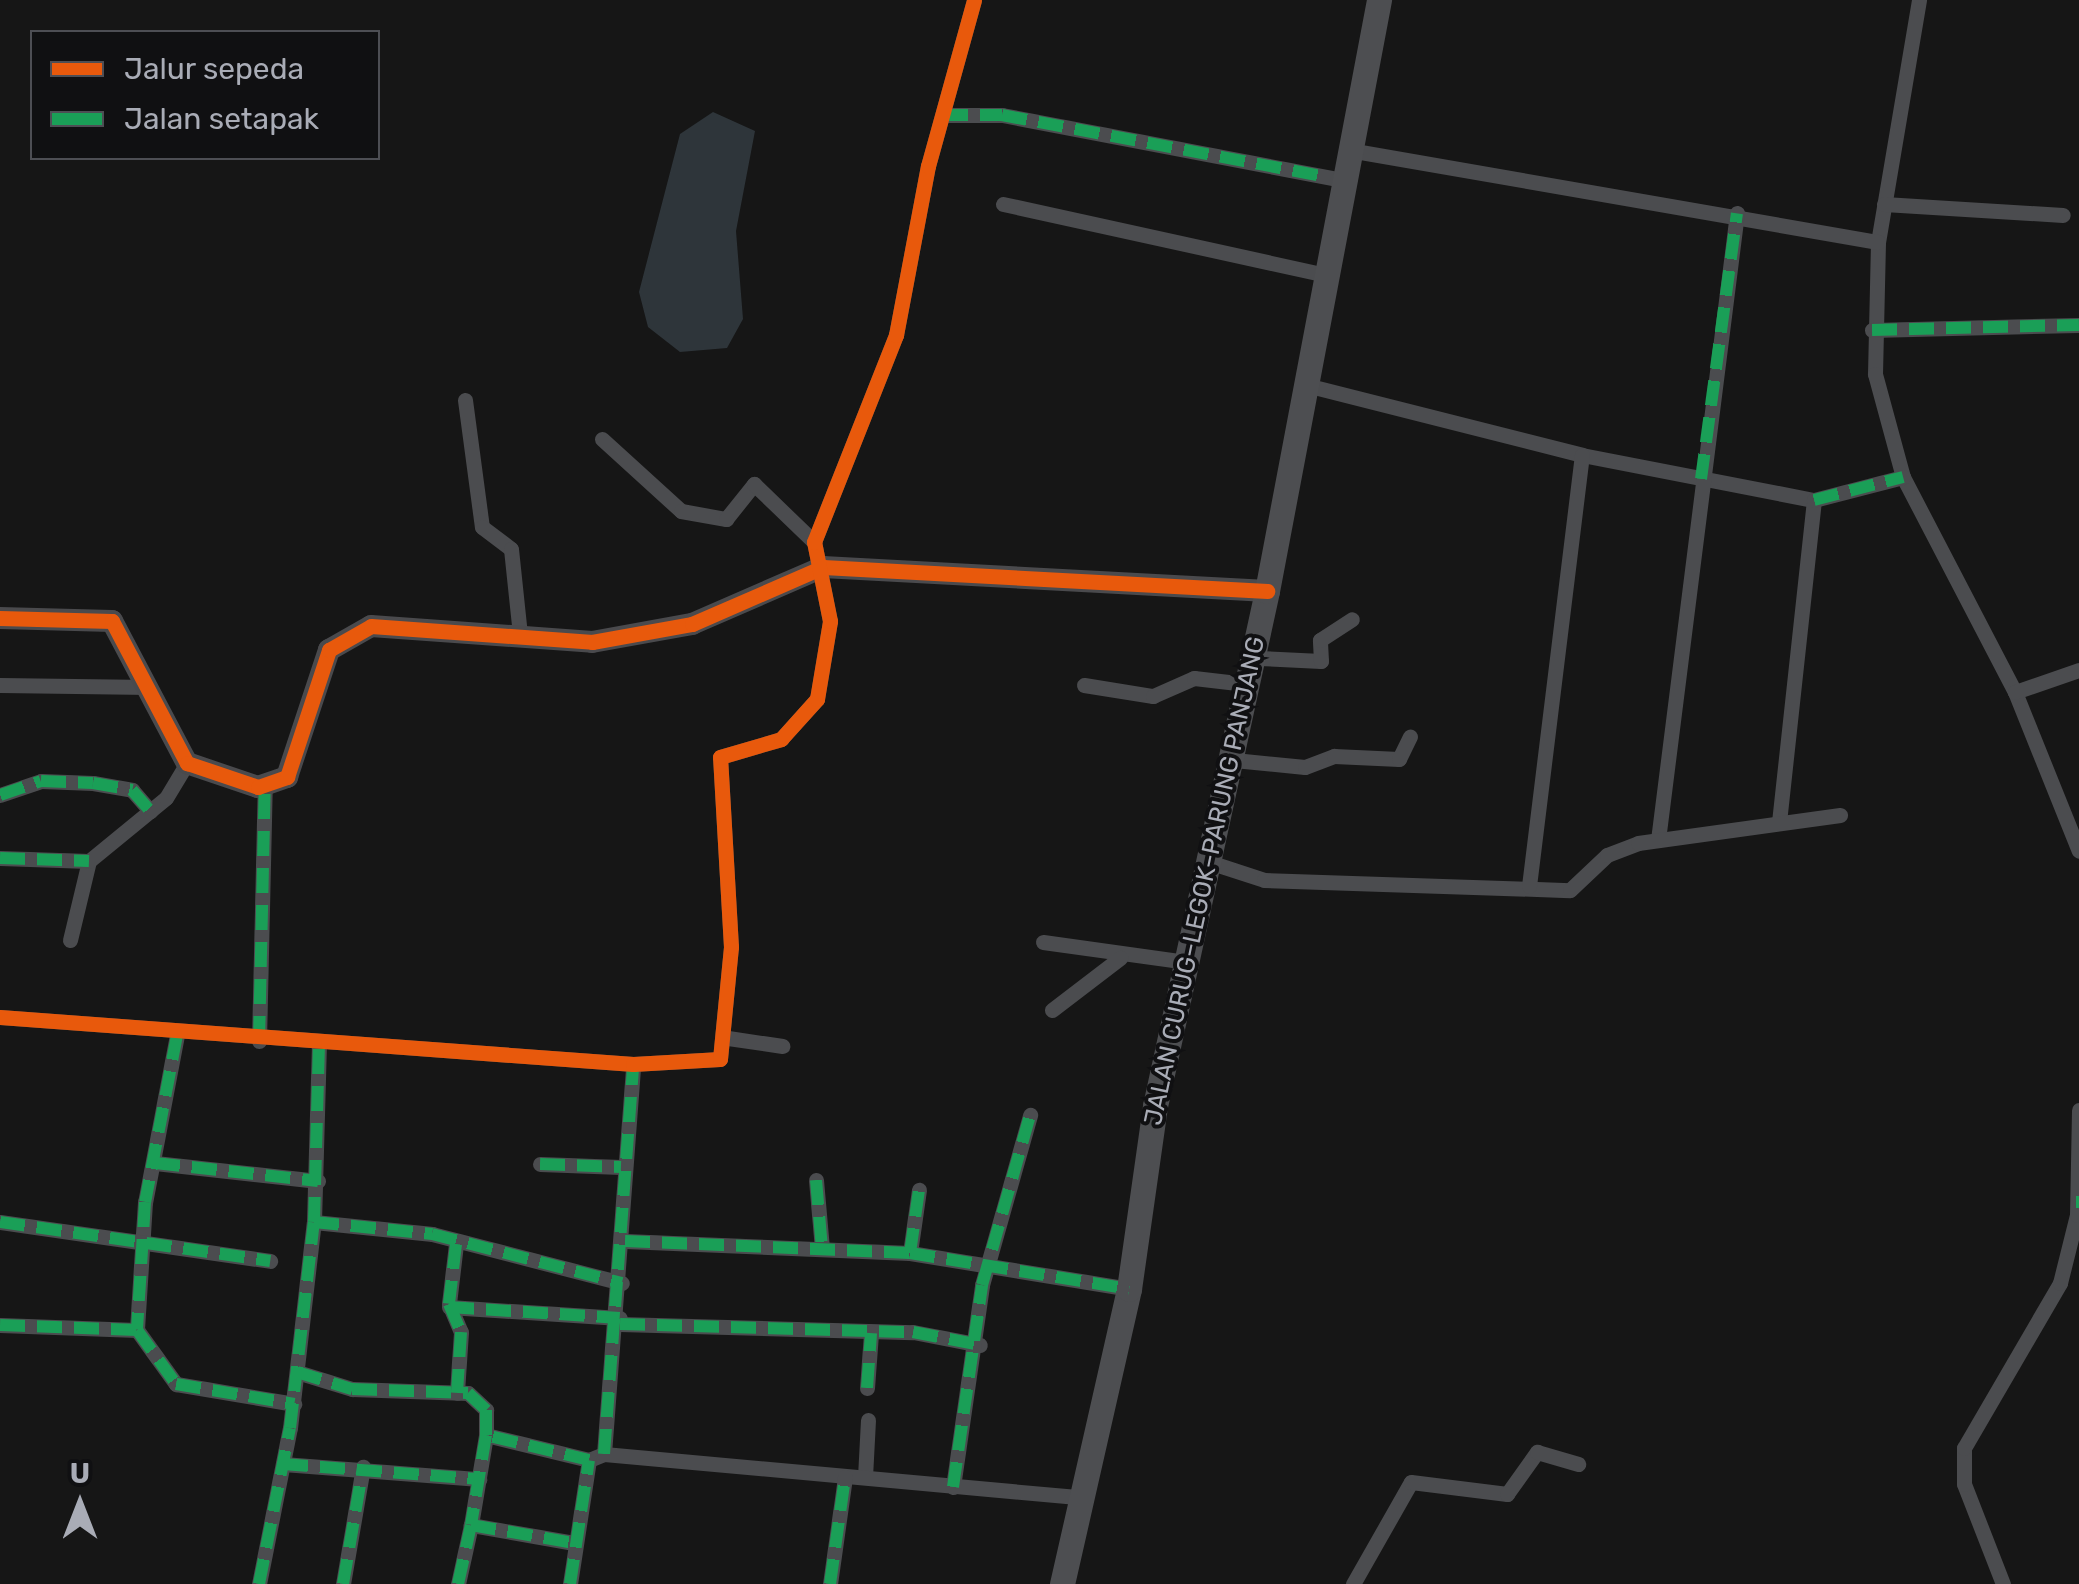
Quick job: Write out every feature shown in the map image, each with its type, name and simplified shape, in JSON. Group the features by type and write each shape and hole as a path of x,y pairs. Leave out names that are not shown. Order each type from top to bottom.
{"main road":[{"name":"JALAN CURUG–LEGOK–PARUNG PANJANG","path":"1062,1584 1077,1497 1129,1289 1206,861 1267,591 1320,274 1379,0"}],"street":[{"path":"814,542 896,334 943,116 974,0"},
{"path":"1919,0 1878,242 1872,330 1903,477 2015,692 2079,851"},
{"path":"943,116 1002,115 1342,180"},
{"path":"1349,150 1737,214 1878,242"},
{"path":"1003,204 1320,274"},
{"path":"1884,204 2063,215"},
{"path":"1658,840 1737,214"},
{"path":"1872,330 2079,324"},
{"path":"1302,384 1582,455 1814,500 1903,477"},
{"path":"465,400 482,527 511,549 520,634"},
{"path":"0,1016 259,1041 320,1041 633,1064 713,1062 728,1038 720,758 782,739 818,699 830,621 823,568 814,542 754,484 726,519 680,511 602,439"},
{"path":"1529,886 1582,455"},
{"path":"1780,823 1814,500"},
{"path":"0,618 112,621 187,763 265,786 286,778 323,658 345,634 371,626 592,642 662,632 823,568 1267,591"},
{"path":"1253,649 1259,658 1322,661 1320,640 1352,619"},
{"path":"2015,692 2079,670"},
{"path":"1084,684 1154,696 1194,678 1246,684"},
{"path":"0,685 150,687"},
{"path":"1230,751 1234,760 1305,767 1334,756 1399,759 1410,736"},
{"path":"70,940 89,861 150,811 187,763"},
{"path":"0,795 41,781 93,783 132,790 150,811"},
{"path":"259,1041 265,786"},
{"path":"1206,861 1264,880 1577,888 1607,855 1658,840 1840,816"},
{"path":"0,858 89,861"},
{"path":"1043,942 1120,958 1188,962"},
{"path":"1052,1010 1120,958"},
{"path":"177,1035 143,1240 137,1330 176,1384 294,1404"},
{"path":"728,1038 782,1046"},
{"path":"260,1584 294,1404 318,1181 320,1041"},
{"path":"570,1584 574,1543 596,1457 620,1321 625,1241 622,1166 633,1064"},
{"path":"2003,1584 1964,1484 1964,1448 2050,1307 2078,1202 2079,1110"},
{"path":"953,1487 980,1345 990,1262 1030,1115"},
{"path":"155,1163 318,1181"},
{"path":"540,1164 622,1166"},
{"path":"816,1180 822,1248"},
{"path":"910,1253 919,1190"},
{"path":"0,1222 270,1261"},
{"path":"314,1222 456,1244 622,1283"},
{"path":"625,1241 910,1253 990,1262 1129,1289"},
{"path":"456,1244 449,1308 461,1332 457,1393"},
{"path":"449,1308 871,1333 980,1345"},
{"path":"0,1325 137,1330"},
{"path":"867,1388 871,1333"},
{"path":"297,1372 352,1388 457,1393 481,1402 486,1435 458,1584"},
{"path":"865,1476 868,1420"},
{"path":"486,1435 596,1457 845,1478 865,1476 1077,1497"},
{"path":"1374,1584 1355,1580 1411,1482 1508,1494 1536,1452 1578,1464"},
{"path":"283,1464 479,1478"},
{"path":"343,1584 363,1467"},
{"path":"830,1584 845,1478"},
{"path":"471,1525 574,1543"}],"shaded area":[{"path":"713,112 755,131 736,231 743,319 727,348 680,352 648,327 639,292 680,134"}],"marked path":[{"path":"943,115 1002,115 1326,177"},
{"path":"1701,479 1737,213"},
{"path":"1872,330 2079,325"},
{"path":"1814,500 1903,477"},
{"path":"0,795 41,781 93,783 132,790 150,811"},
{"path":"259,1041 265,786"},
{"path":"0,858 89,861"},
{"path":"177,1035 145,1202 137,1330 176,1384 294,1404"},
{"path":"314,1222 319,1041"},
{"path":"604,1454 633,1064"},
{"path":"953,1487 982,1285 1030,1115"},
{"path":"155,1163 318,1181"},
{"path":"540,1164 621,1167"},
{"path":"816,1180 822,1248"},
{"path":"910,1253 919,1190"},
{"path":"0,1222 270,1261"},
{"path":"259,1584 290,1428 314,1222 432,1234 622,1283"},
{"path":"625,1241 910,1253 1129,1289"},
{"path":"456,1244 449,1304 461,1332 457,1393"},
{"path":"449,1307 620,1318"},
{"path":"620,1324 913,1332 980,1345"},
{"path":"0,1325 137,1330"},
{"path":"867,1388 871,1333"},
{"path":"297,1372 352,1389 468,1393 486,1410 486,1435"},
{"path":"570,1584 589,1460 486,1435 471,1525 574,1543"},
{"path":"283,1464 479,1479"},
{"path":"343,1584 363,1467"},
{"path":"830,1584 845,1477"},
{"path":"458,1584 471,1525"}],"cycle path":[{"path":"0,1017 633,1064 720,1059 731,947 720,757 781,739 817,699 830,621 814,542 896,335 928,166 974,0"},
{"path":"0,618 112,621 187,763 258,787 287,777 329,650 371,626 592,642 692,624 823,567 1267,591"}]}
